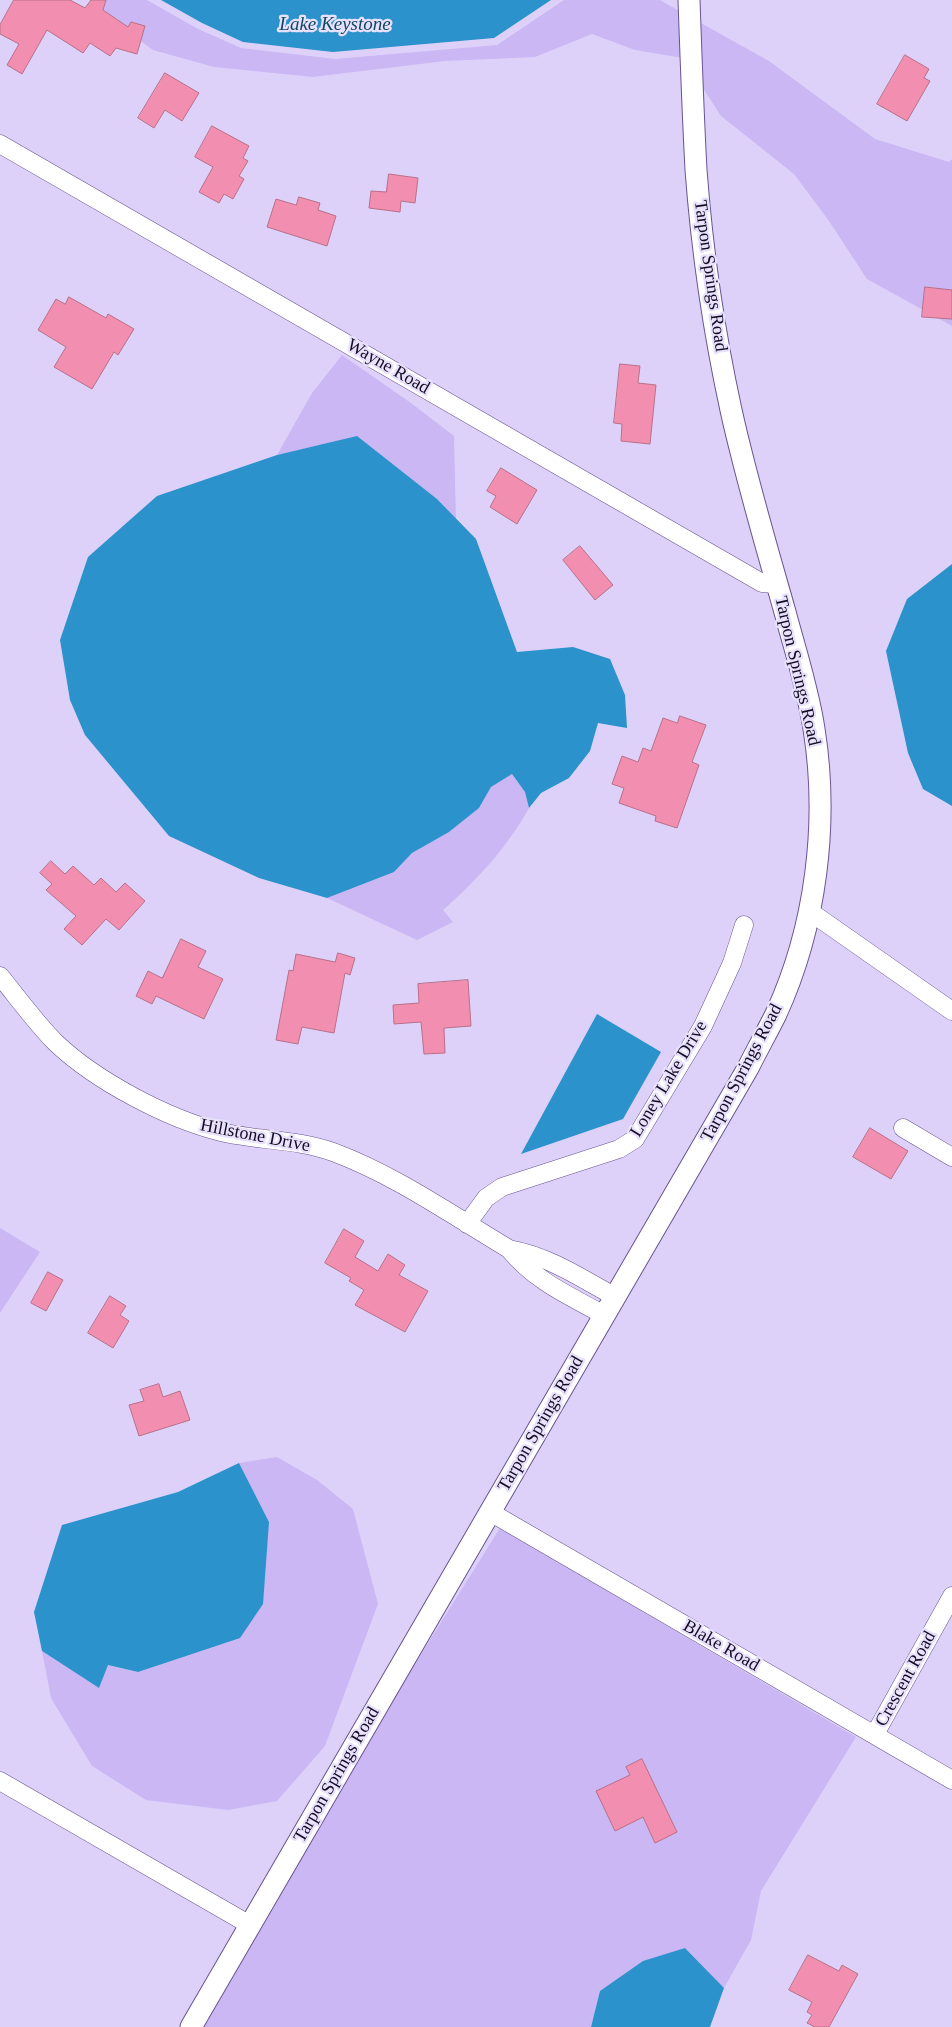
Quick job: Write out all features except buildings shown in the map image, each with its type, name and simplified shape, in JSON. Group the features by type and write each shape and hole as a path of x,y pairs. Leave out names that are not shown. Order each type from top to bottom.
{"main road":[{"name":"Tarpon Springs Road","path":"191,2027 748,1068 776,1013 801,946 809,911 818,838 818,768 814,728 807,695 731,409 718,334 700,214 690,10"}],"street":[{"name":"Wayne Road","path":"0,144 762,583 777,584"},
{"path":"809,911 952,1010"},
{"name":"Loney Lake Drive","path":"468,1224 486,1198 502,1187 620,1149 635,1140 718,997 732,963 744,925"},
{"name":"Hillstone Drive","path":"0,976 56,1042 82,1064 152,1106 194,1125 223,1133 291,1141 332,1152 380,1173 509,1249 525,1268 543,1282 609,1306"},
{"path":"902,1128 952,1157"},
{"name":"Hillstone Drive","path":"509,1249 533,1253 554,1262 609,1306"},
{"path":"543,1282 554,1262"},
{"name":"Blake Road","path":"490,1512 952,1780"},
{"name":"Crescent Road","path":"875,1734 952,1596"},
{"path":"0,1781 250,1925"}],"shaded area":[{"path":"101,0 147,0 198,29 241,48 335,59 497,45 564,0 660,0 681,12 683,58 635,50 592,34 535,57 445,61 313,77 214,67 153,50 104,14"},
{"path":"699,22 769,61 875,139 949,162 952,159 952,326 867,279 829,221 794,174 721,116 701,85"},
{"path":"342,355 411,403 454,436 456,519 437,499 357,437 277,455 312,393"},
{"path":"512,774 525,792 529,808 511,837 491,863 443,910 453,922 417,940 327,898 394,872 412,853 449,832 479,808 491,787"},
{"path":"0,1228 40,1252 0,1313"},
{"path":"277,1457 317,1480 353,1509 378,1604 325,1746 277,1801 228,1810 146,1800 92,1766 51,1698 42,1651 99,1688 107,1665 138,1672 164,1663 269,1522 239,1463"},
{"path":"500,1528 856,1737 761,1891 751,1940 724,1988 685,1948 600,1991 591,2027 201,2027 368,1739"}],"water":[{"name":"Lake Keystone","path":"161,0 551,0 494,38 333,52 243,42 202,23"},
{"path":"357,436 437,499 476,539 517,652 573,647 610,659 625,695 627,728 598,723 590,751 569,778 541,793 529,808 525,792 512,774 491,787 479,808 449,832 412,853 394,872 327,898 259,878 169,836 85,735 70,700 60,640 88,557 157,496 277,455"},
{"path":"952,564 952,806 923,789 908,753 886,651 907,599"},
{"path":"597,1014 661,1052 623,1119 521,1154"},
{"path":"239,1463 269,1522 263,1604 240,1638 138,1672 108,1665 99,1688 42,1651 34,1612 62,1525 178,1492"},
{"path":"685,1948 724,1988 710,2027 591,2027 600,1991 643,1961"}]}
